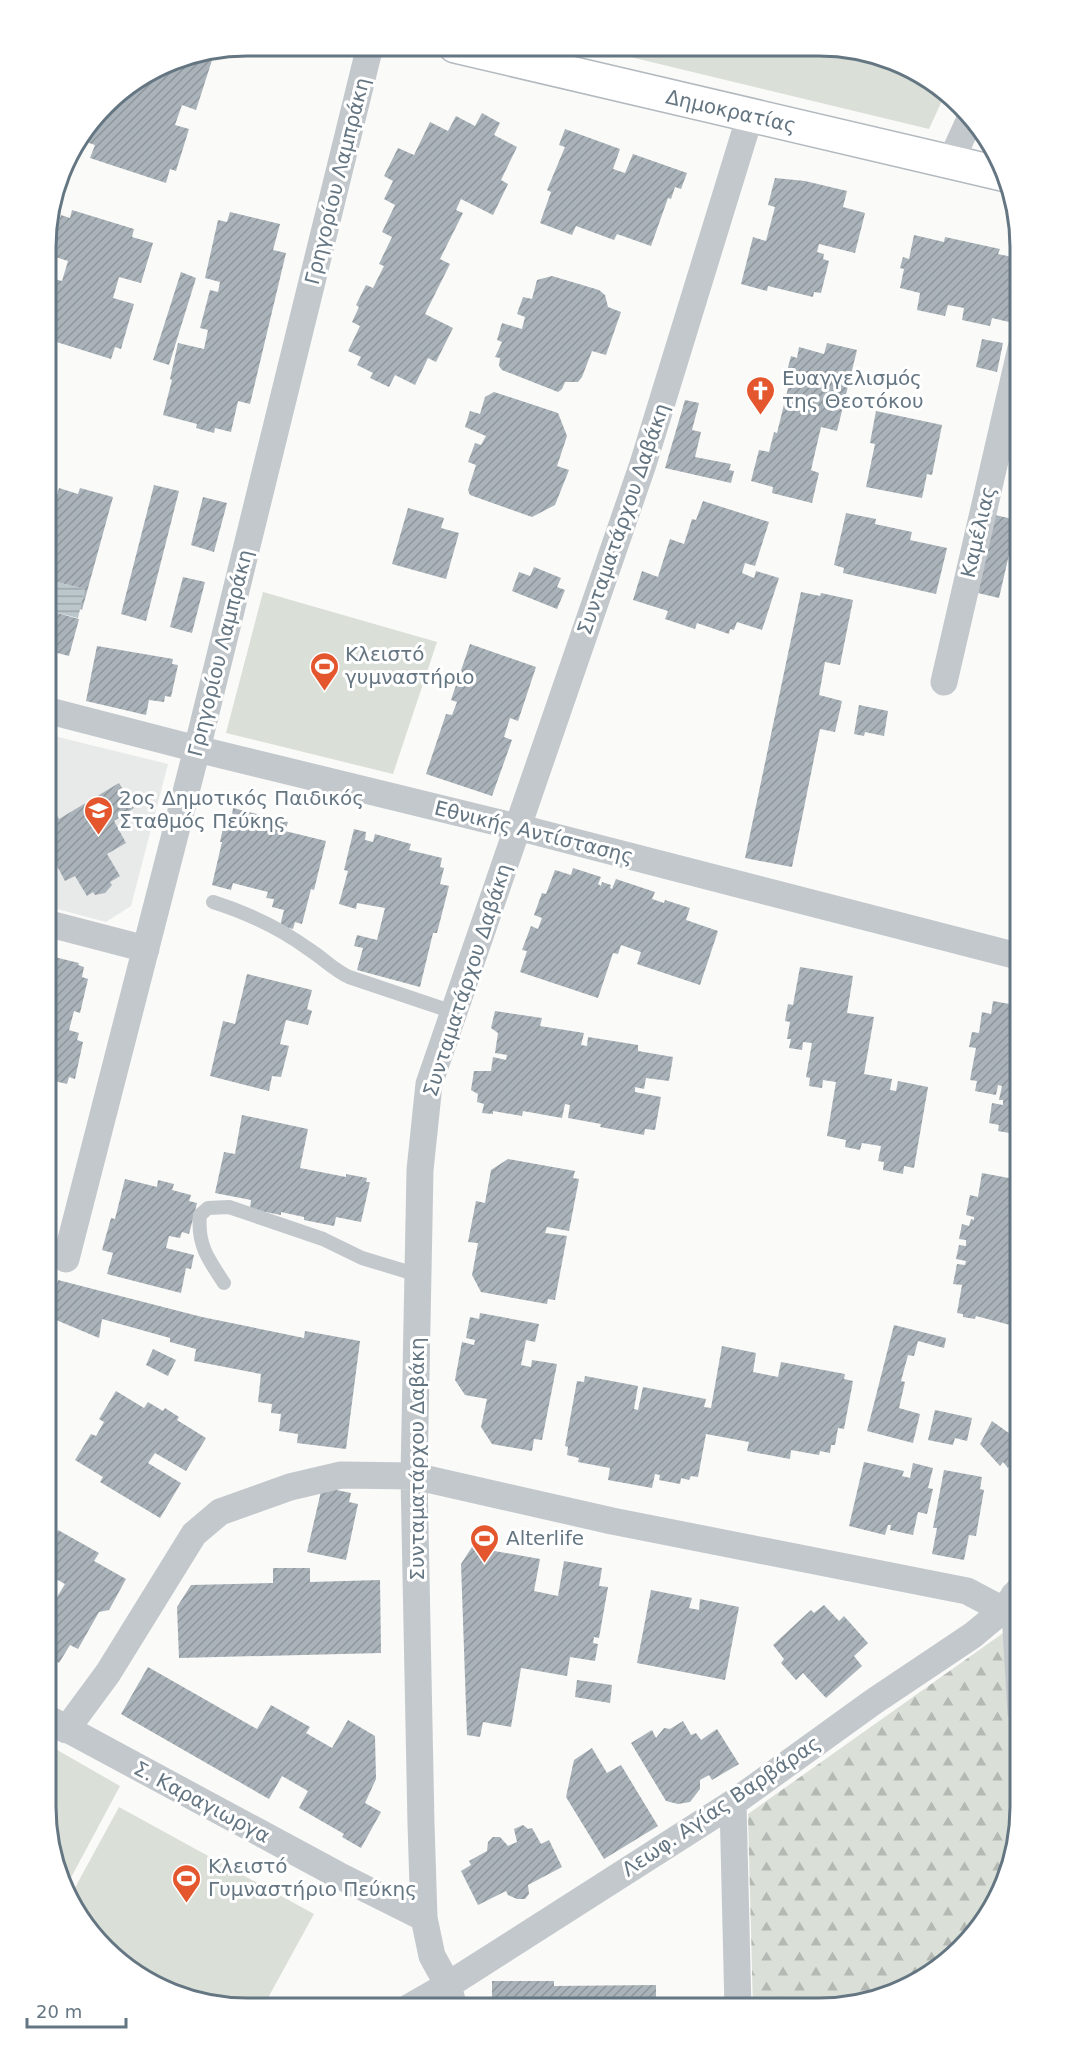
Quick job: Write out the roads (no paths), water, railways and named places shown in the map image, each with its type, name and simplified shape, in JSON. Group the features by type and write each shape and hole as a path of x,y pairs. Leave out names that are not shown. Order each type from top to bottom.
{"street":[{"name":"Γρηγορίου Λαμπράκη","path":"66,1259 147,949 368,56"},
{"name":"Δημοκρατίας","path":"497,56 995,173"},
{"name":"Συνταματάρχου Δαβάκη","path":"451,1996 432,1956 424,1918 414,1476 420,1170 429,1084 644,464 750,116"},
{"path":"950,163 967,126"},
{"name":"Καμέλιας","path":"944,682 1010,396"},
{"name":"Εθνικής Αντίστασης","path":"55,712 518,827 1010,954"},
{"path":"55,925 147,949"},
{"path":"56,1723 108,1673 194,1534 220,1512 290,1487 341,1476 414,1476 612,1521 967,1591 1010,1597"},
{"name":"Λεωφ. Αγίας Βαρβάρας","path":"451,1996 973,1635 1010,1600"},
{"name":"Σ. Καραγιωργα","path":"56,1723 338,1875 424,1918"},
{"path":"733,1803 738,1998"}],"lane":[{"path":"213,902 246,912 283,932 348,978 453,1012"},
{"path":"224,1282 205,1254 199,1230 200,1215 208,1208 229,1207 323,1239 362,1258 418,1275"}],"place":[{"name":"Ευαγγελισμός της Θεοτόκου","path":"761,416"},
{"name":"Κλειστό γυμναστήριο","path":"324,692"},
{"name":"2ος Δημοτικός Παιδικός Σταθμός Πεύκης","path":"98,836"},
{"name":"Alterlife","path":"485,1564"},
{"name":"Κλειστό Γυμναστήριο Πεύκης","path":"187,1904"}]}
